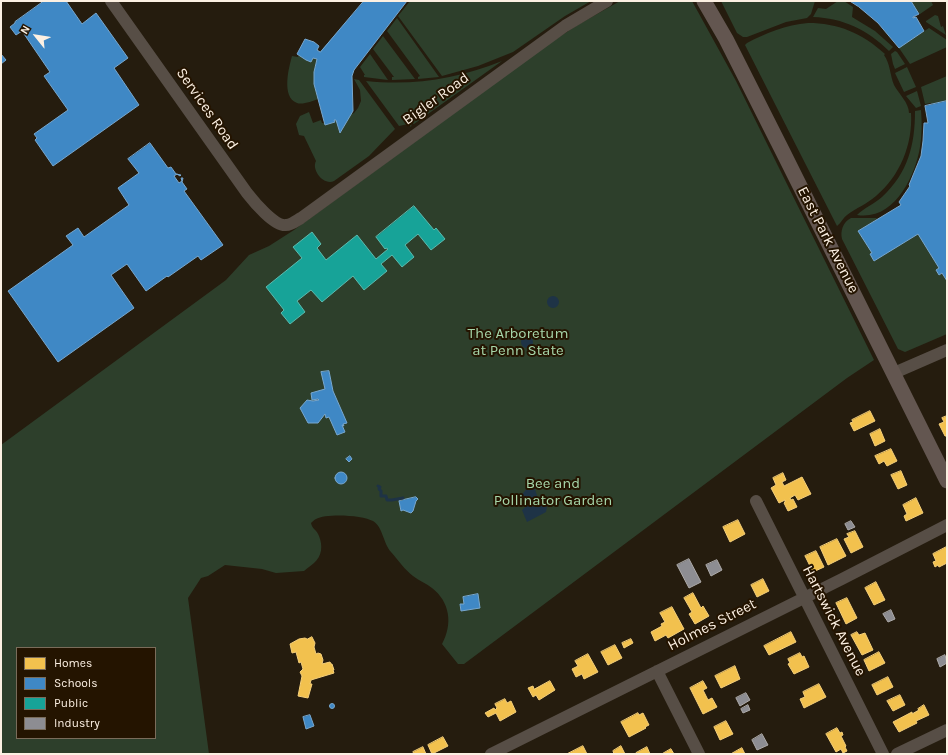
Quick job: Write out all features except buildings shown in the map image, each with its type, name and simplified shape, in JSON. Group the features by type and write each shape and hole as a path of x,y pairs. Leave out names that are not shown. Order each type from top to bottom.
{"main road":[{"name":"East Park Avenue","path":"704,1 730,46 947,481"}],"street":[{"name":"Services Road","path":"111,1 247,193 260,208 279,224 286,226"},
{"name":"Bigler Road","path":"286,226 301,218 565,26 607,1"},
{"path":"894,373 947,350"},
{"name":"Hartswick Avenue","path":"756,502 883,754"},
{"name":"Holmes Street","path":"491,754 947,524"},
{"path":"657,671 699,754"},
{"path":"897,754 947,730"}],"green space":[{"path":"410,1 591,1 565,16 513,52 478,66 442,76 398,16"},
{"name":"The Arboretum at Penn State","path":"620,1 692,1 736,81 874,360 847,378 464,664 458,664 442,644 448,629 448,614 443,600 432,588 407,571 388,548 379,527 373,521 361,517 336,515 321,517 315,519 311,523 320,540 320,554 317,560 304,571 276,573 262,569 225,565 208,576 201,578 188,598 209,754 1,754 1,445 226,280 249,255 269,246 294,230 550,43 576,26"},
{"path":"721,1 815,1 811,14 807,18 786,22 747,37 743,37 737,33"},
{"path":"838,1 844,1 853,7 852,17 875,31 893,47 889,51 864,31 854,26 835,20 813,17 818,8 826,9"},
{"path":"911,1 931,1 933,5 920,14"},
{"path":"935,15 938,16 941,27 943,26 946,35 926,22"},
{"path":"397,18 439,77 418,79 420,76 387,31"},
{"path":"808,23 819,23 839,27 849,31 867,40 885,54 884,55 888,62 894,85 906,102 909,113 911,113 910,136 907,148 892,179 876,196 847,215 837,226 745,45 754,39 776,30"},
{"path":"929,28 947,40 947,47 910,64 899,48"},
{"path":"383,36 415,79 392,80 392,77 394,77 373,49"},
{"path":"895,51 905,64 895,69 891,54"},
{"path":"370,54 388,80 364,77 365,75 360,67"},
{"path":"299,55 311,62 313,58 317,59 314,70 314,79 318,99 302,104 292,100 289,95 287,81 292,56 298,57"},
{"path":"502,61 414,124 412,123 411,127 408,124 399,126 366,81 401,83 435,80 452,77"},
{"path":"907,67 916,87 904,92 895,73"},
{"path":"947,76 947,101 925,104 921,87"},
{"path":"354,79 359,80 395,129 369,156 334,181 326,181 317,173 315,169 316,161 304,136 299,135 296,124 300,116 309,112 313,123 321,120 325,125 336,120 340,133 351,114 358,108 361,101 360,90"},
{"path":"917,91 921,106 916,108 906,96"},
{"path":"921,110 922,128 920,147 908,183 892,204 882,211 870,215 857,215 882,197 898,178 904,168 911,147 914,135 915,111"},
{"path":"851,218 877,219 858,231 872,253 870,254 874,261 918,234 939,268 936,270 939,275 942,273 947,281 947,334 905,352 898,349 842,239 841,233 843,227"}],"water":[{"path":"551,296 555,296 559,302 555,308 551,308 547,304 547,300"},
{"path":"525,336 529,336 533,342 529,348 525,348 521,344 521,340"},
{"path":"532,486 535,489 538,499 547,507 546,512 527,522 522,510 530,503 528,500 520,497 528,487"}],"waterway":[{"path":"378,486 380,487 379,489 381,491 381,496 386,496 387,500 403,498"}],"park label":[{"name":"Bee and Pollinator Garden","path":"553,492"}]}
